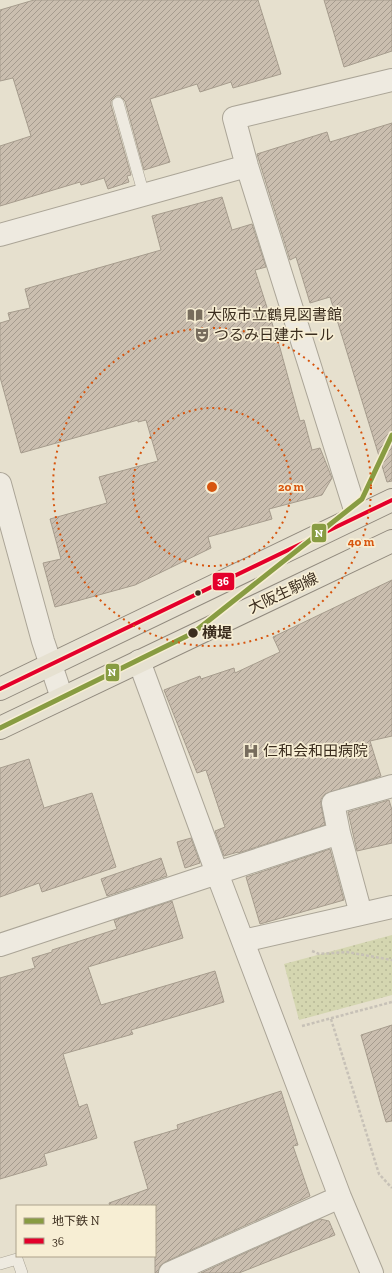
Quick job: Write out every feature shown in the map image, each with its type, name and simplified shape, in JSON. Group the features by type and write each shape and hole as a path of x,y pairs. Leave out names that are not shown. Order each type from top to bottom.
{"main road":[{"path":"0,689 356,516 392,500"},
{"name":"大阪生駒線","path":"0,728 392,541"}],"street":[{"path":"356,516 247,166 234,118 392,80"},
{"path":"0,235 247,166"},
{"path":"0,484 5,521 62,698"},
{"path":"139,661 340,1197 372,1273"},
{"path":"361,914 339,833 333,803 392,786"},
{"path":"0,945 217,872 339,833"},
{"path":"243,941 392,907"},
{"path":"170,1273 340,1197"}],"lane":[{"path":"118,103 144,195"},
{"path":"0,1264 17,1259 22,1273"}],"path":[{"path":"311,951 319,954 347,952 392,960"},
{"path":"301,1027 392,1002"},
{"path":"331,1019 379,1174 392,1188"}],"green space":[{"path":"392,935 392,995 299,1020 284,964"}],"building":[{"path":"34,0 258,0 281,74 233,88 231,82 200,92 197,84 150,99 170,162 144,170 125,101 120,96 116,96 111,101 111,105 131,175 127,176 129,182 108,189 104,178 81,185 80,182 0,206 0,146 31,136 13,78 0,81 0,10"},
{"path":"324,0 392,0 392,51 344,67"},
{"path":"392,123 392,481 387,482 330,297 310,303 296,257 290,260 257,154 327,132 330,142"},
{"path":"222,197 232,230 252,224 266,267 255,270 280,348 300,421 304,420 312,450 320,448 332,478 322,495 269,509 272,519 208,537 211,548 135,585 55,607 43,563 61,559 50,519 107,503 99,477 158,461 146,420 138,422 138,420 21,453 0,377 0,323 10,320 8,313 30,308 25,289 161,250 152,216"},
{"path":"392,580 392,736 370,741 381,776 325,794 321,799 321,805 325,825 238,853 224,856 215,831 225,827 206,770 197,773 164,690 200,676 201,679 234,668 235,673 280,652 273,637"},
{"path":"29,759 44,808 92,793 116,867 42,892 39,883 0,897 0,768"},
{"path":"389,800 392,810 392,843 357,851 348,812"},
{"path":"191,838 200,863 185,868 177,842"},
{"path":"330,849 344,900 260,924 246,877"},
{"path":"161,858 167,876 107,896 101,879"},
{"path":"172,901 183,938 88,967 101,1005 215,971 224,1002 131,1030 133,1034 63,1054 79,1107 87,1104 97,1138 44,1154 47,1165 0,1179 0,978 35,968 32,958 117,929 114,920"},
{"path":"392,1025 392,1121 386,1122 361,1035"},
{"path":"281,1091 298,1145 293,1146 310,1196 165,1262 160,1266 158,1273 155,1273 156,1205 110,1205 109,1203 148,1189 134,1142 178,1129 177,1125"},
{"path":"320,1219 329,1221 335,1235 239,1273 201,1273"}],"metro line":[{"name":"N","path":"0,728 193,633 362,499 392,435"}],"transit line":[{"name":"36","path":"0,689 392,500"}],"place":[{"name":"大阪市立鶴見図書館","path":"195,315"},
{"name":"つるみ日建ホール","path":"202,335"},
{"name":"横堤","path":"193,633"},
{"name":"仁和会和田病院","path":"251,751"}]}
